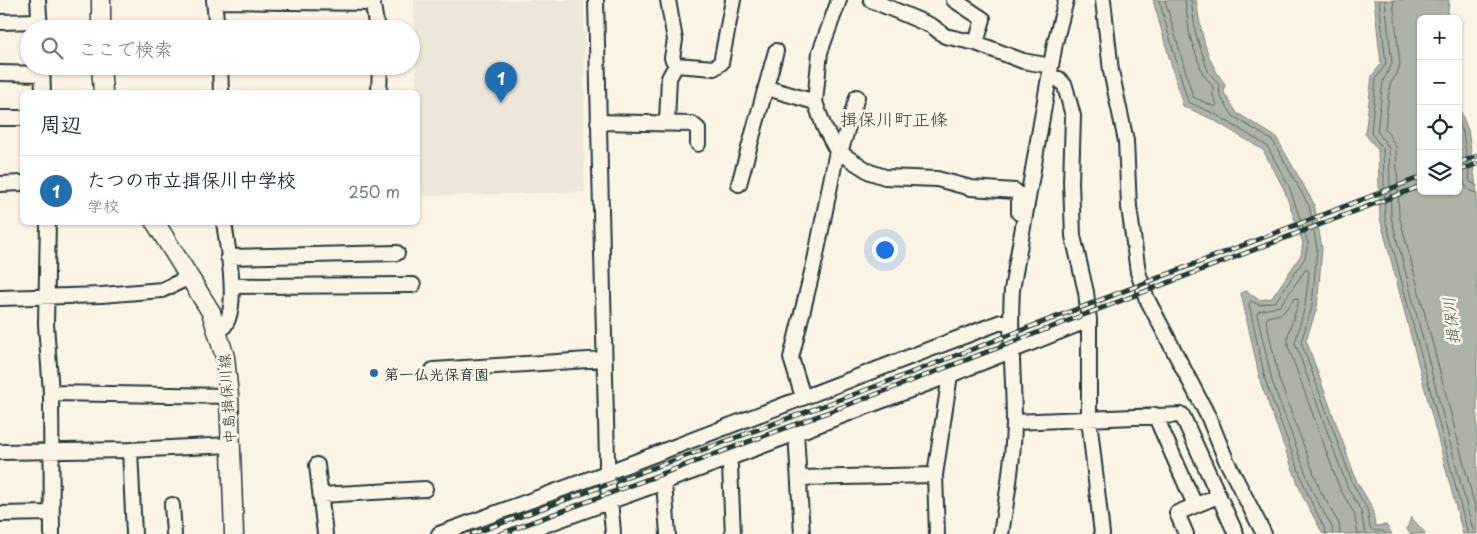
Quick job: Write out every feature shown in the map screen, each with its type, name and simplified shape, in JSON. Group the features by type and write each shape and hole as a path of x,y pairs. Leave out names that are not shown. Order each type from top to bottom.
{"main road":[{"path":"101,0 101,20"},
{"path":"102,75 103,90"},
{"name":"中島揖保川線","path":"157,225 211,312 225,356 229,396 234,534"}],"street":[{"path":"38,0 40,20"},
{"path":"216,20 214,0 372,1 375,20"},
{"path":"596,0 606,484 610,502 612,534"},
{"path":"668,0 675,40 672,58 676,65"},
{"path":"676,65 714,68 721,63 733,0"},
{"path":"840,0 820,52 815,102 824,127 839,152 870,172 885,176 937,179 971,188 1015,191 1019,195 1019,217 1023,226"},
{"path":"871,0 932,26 945,36 976,43 1050,72 1059,78 1065,86 1073,116 1071,182 1073,236 1086,292 1089,419 1102,534"},
{"path":"954,0 983,19 976,43"},
{"path":"1001,534 1013,461 1014,422 1010,322 1012,290 1050,72 1066,0"},
{"path":"1103,0 1112,71 1126,141 1129,207 1138,272 1150,304 1209,418 1226,460 1264,534"},
{"path":"0,22 20,24"},
{"path":"738,184 767,88 776,50"},
{"path":"667,122 669,78 676,65"},
{"path":"0,73 20,72"},
{"path":"42,75 43,90"},
{"path":"220,75 221,90"},
{"path":"379,90 380,75"},
{"path":"767,88 815,102"},
{"path":"803,397 790,358 839,152 857,97"},
{"path":"0,118 20,118"},
{"path":"598,122 692,124 698,129 698,144"},
{"path":"0,184 20,183"},
{"path":"48,225 47,297 51,393 52,534"},
{"path":"218,332 225,328 230,315 232,286 224,225"},
{"path":"228,257 397,253"},
{"path":"0,298 162,290 190,277"},
{"path":"232,286 412,285"},
{"path":"520,534 728,459 950,375 1011,349 1088,320"},
{"path":"439,534 606,473 1001,322 1010,322"},
{"path":"433,370 604,360"},
{"path":"937,534 935,475 950,375"},
{"path":"51,393 229,396"},
{"path":"1155,415 1195,505"},
{"path":"1014,422 1182,415 1236,534"},
{"path":"796,432 802,534"},
{"path":"0,452 130,450 230,445"},
{"path":"130,450 134,534"},
{"path":"728,459 730,466 733,534"},
{"path":"317,465 326,534"},
{"path":"798,478 935,475"},
{"path":"664,483 668,534"},
{"path":"321,495 425,489"},
{"path":"1186,534 1176,513 1218,496"},
{"path":"172,505 174,534"},
{"path":"0,514 51,514"}],"shaded area":[{"path":"414,0 584,0 585,192 424,196 420,184 420,90 416,90 416,75 420,75 420,20 415,20"}],"water":[{"path":"1153,0 1196,0 1208,55 1225,84 1224,93 1237,113 1276,137 1314,204 1322,248 1317,308 1306,340 1357,482 1372,507 1375,526 1386,525 1392,534 1323,534 1303,497 1261,384 1241,293 1247,291 1259,300 1272,298 1301,255 1303,243 1284,189 1263,150 1212,119 1183,106"},
{"name":"揖保川","path":"1374,0 1449,0 1447,15 1417,15 1417,195 1462,195 1462,115 1468,130 1477,194 1477,534 1463,534 1380,218 1378,150 1365,134 1372,76 1381,64"},
{"path":"1411,517 1426,534 1410,534 1407,529"}],"railway":[{"path":"1462,162 1477,156"},
{"path":"1462,170 1477,164"},
{"path":"472,534 866,390 1417,179"},
{"path":"500,534 869,397 1417,188"}],"place":[{"name":"たつの市立揖保川中学校","path":"501,103"},
{"name":"第一仏光保育園","path":"374,373"}],"district":[{"name":"揖保川町正條","path":"894,118"}]}
